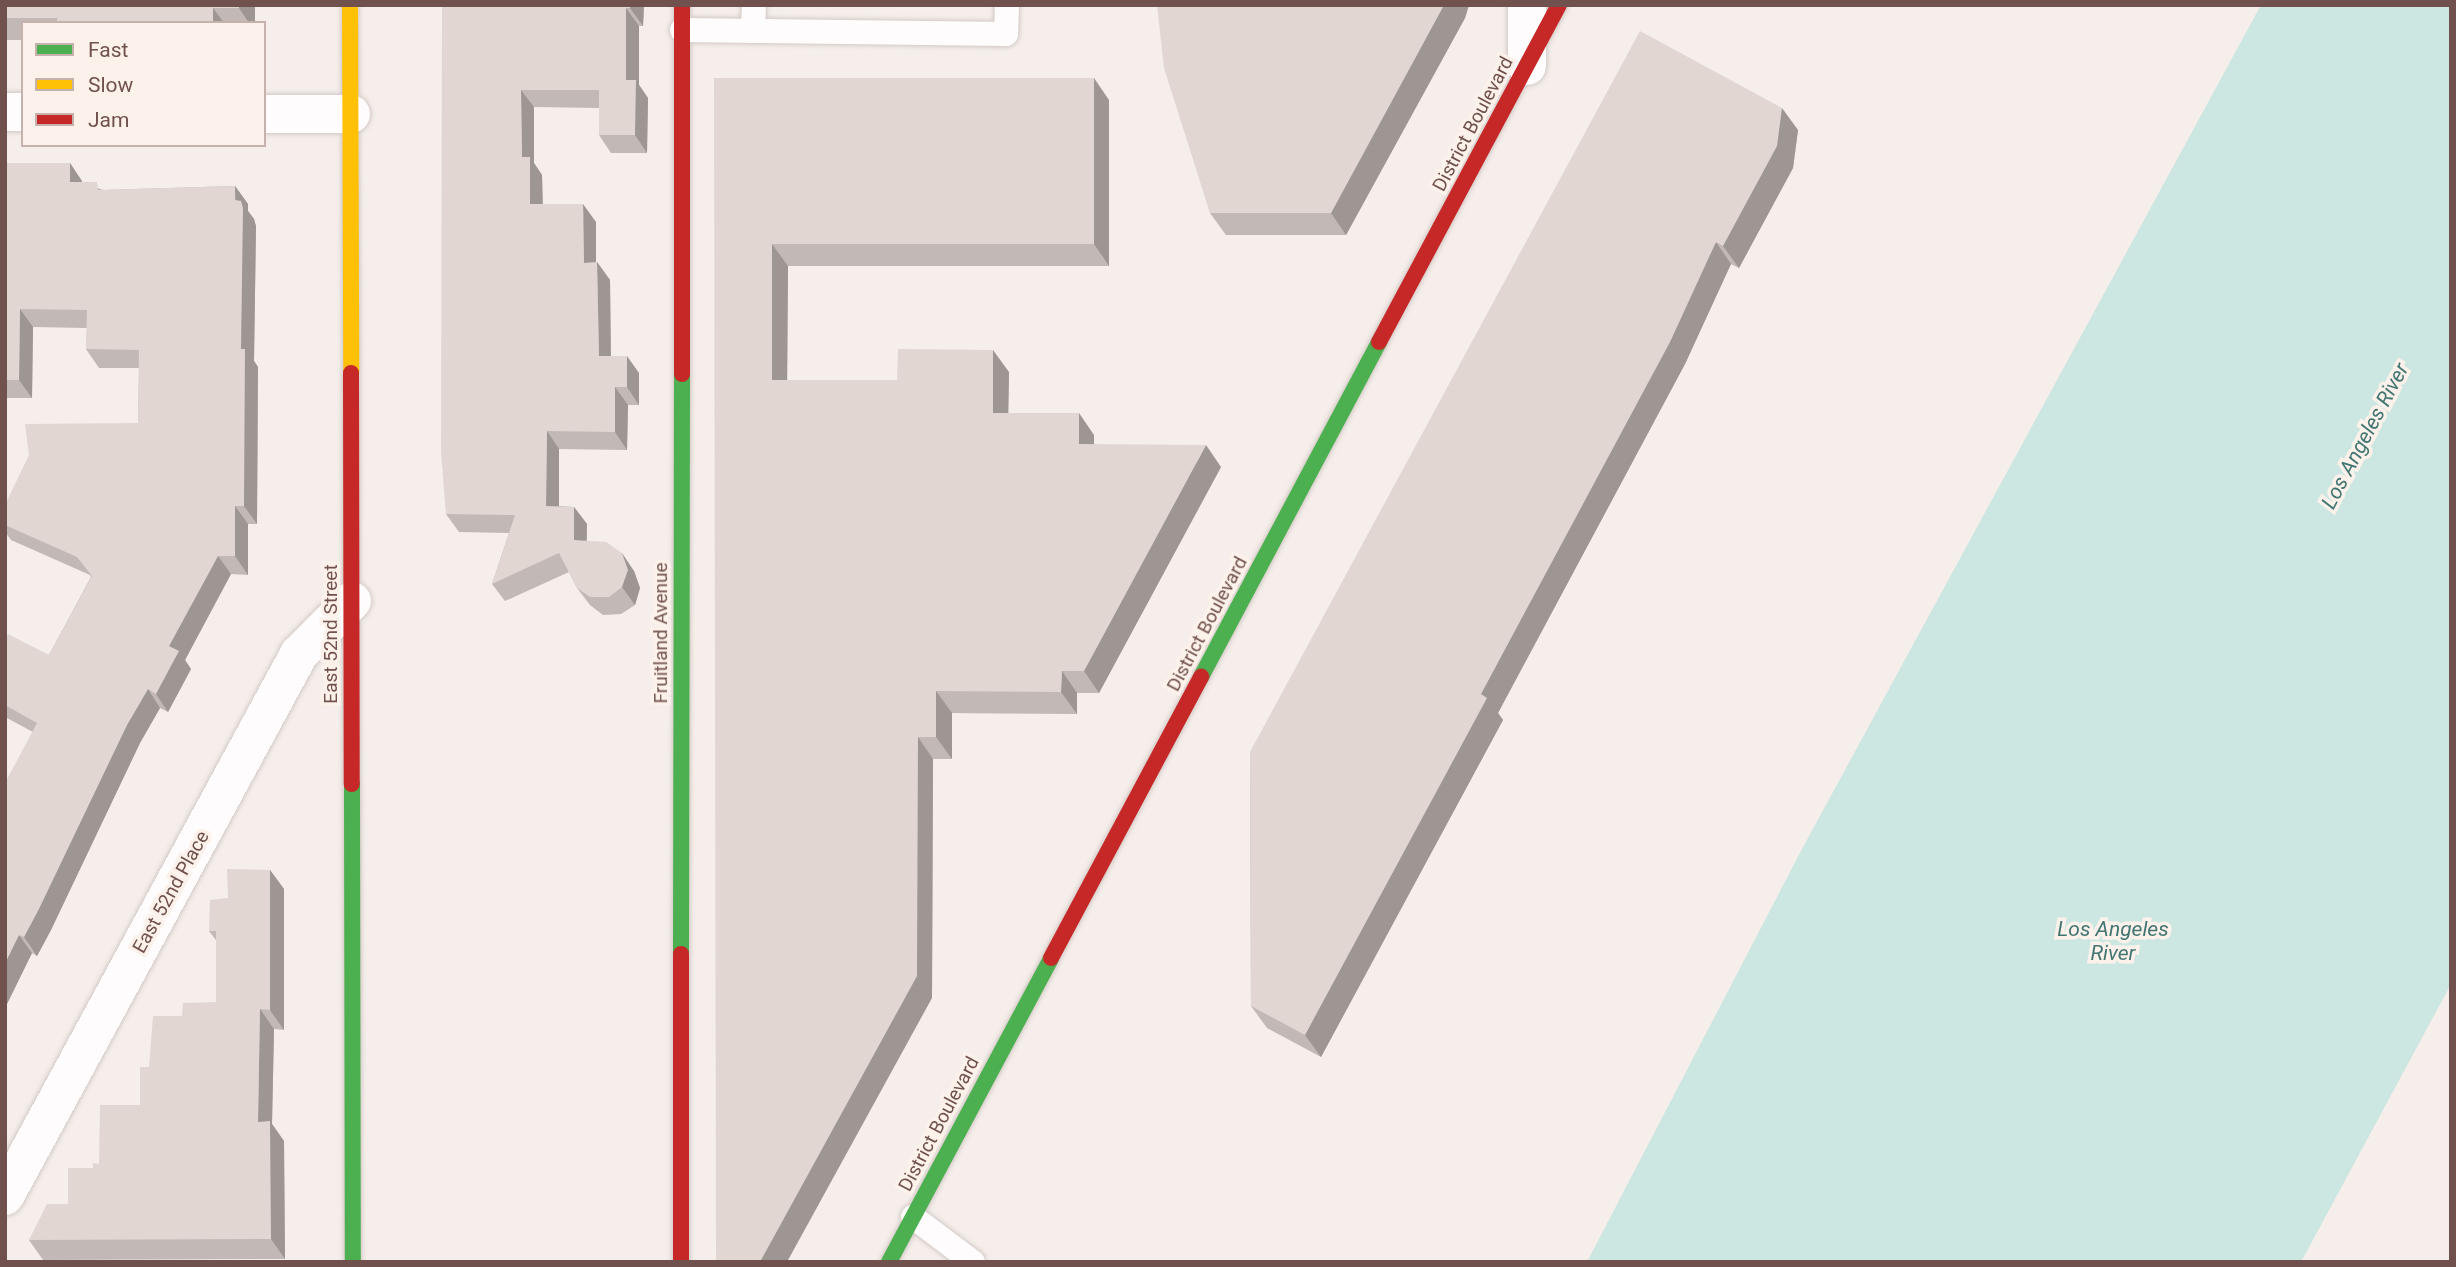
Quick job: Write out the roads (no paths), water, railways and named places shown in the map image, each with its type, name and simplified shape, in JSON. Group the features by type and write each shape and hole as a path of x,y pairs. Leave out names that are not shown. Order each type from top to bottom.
{"street":[{"name":"East 52nd Street","path":"351,5 353,1262"},
{"name":"Fruitland Avenue","path":"681,1262 682,5"},
{"path":"1527,5 1527,66"},
{"name":"District Boulevard","path":"889,1262 1559,5"},
{"path":"266,114 351,114"},
{"name":"East 52nd Place","path":"5,1196 299,654 352,601"}],"lane":[{"path":"753,30 754,5"},
{"path":"682,30 1006,34 1007,5"},
{"path":"913,1217 973,1262"}],"water":[{"name":"Los Angeles River","path":"2261,5 2451,5 2451,984 2301,1262 1587,1262 1802,849"}]}
